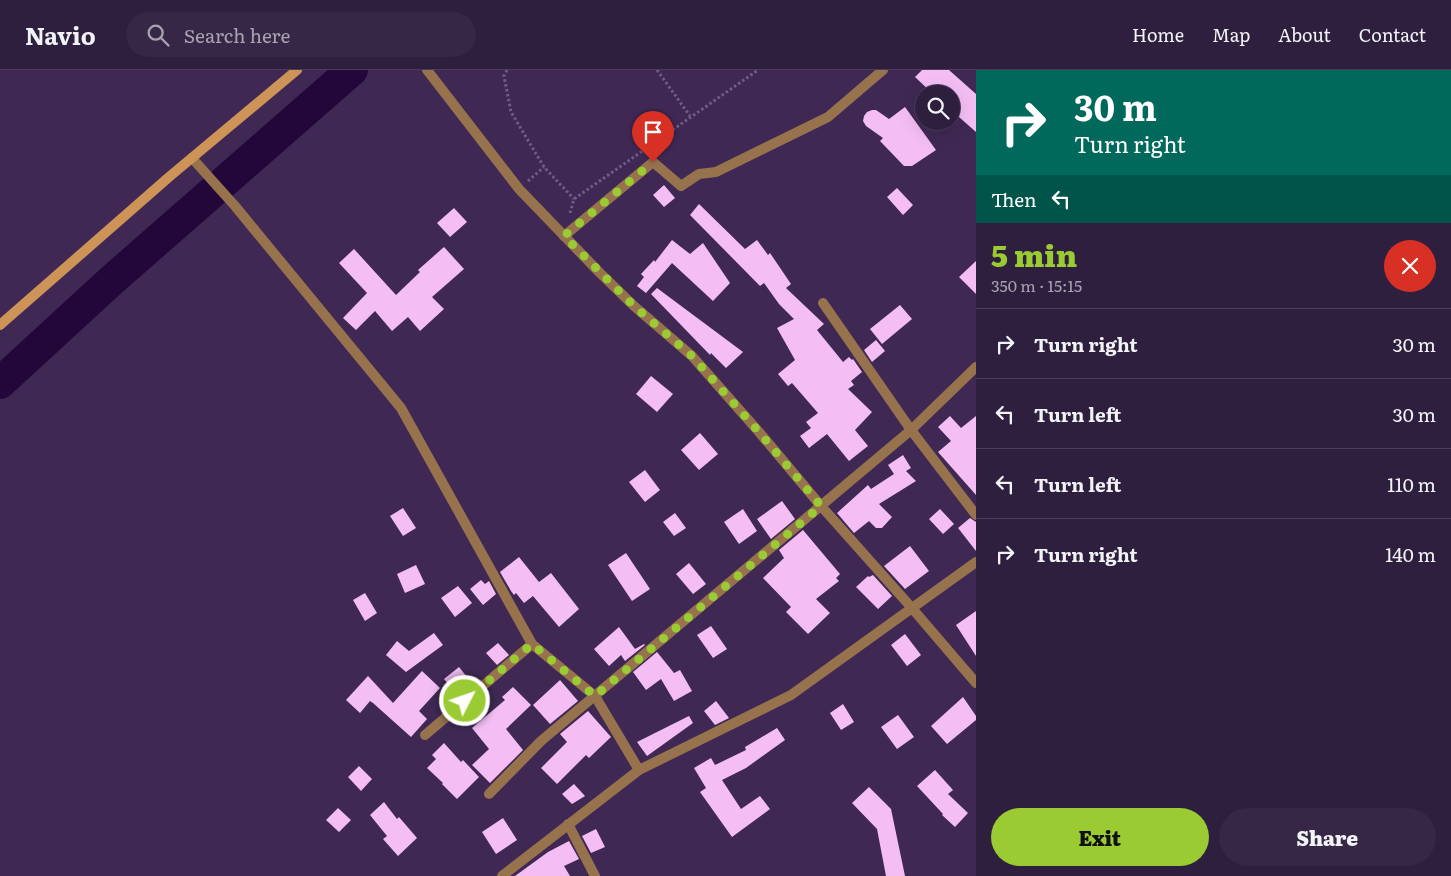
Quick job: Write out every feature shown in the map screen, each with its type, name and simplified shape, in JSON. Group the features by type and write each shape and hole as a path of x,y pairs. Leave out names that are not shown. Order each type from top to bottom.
{"street":[{"path":"0,325 296,70"},
{"path":"428,70 519,189 634,306 692,356 976,684"},
{"path":"564,236 653,162 681,186 699,174 716,172 828,117 883,70"},
{"path":"192,158 235,206 401,408 532,644 595,696 639,770"},
{"path":"823,303 911,430 976,515"},
{"path":"489,794 541,740 911,430 976,367"},
{"path":"502,876 639,770 791,695 976,562"},
{"path":"425,735 532,644"},
{"path":"568,824 595,876"}],"path":[{"path":"507,70 504,76 512,112 544,167 574,198"},
{"path":"657,70 690,116 758,70"},
{"path":"519,189 544,167"}],"building":[{"path":"922,70 949,70 976,94 976,132 960,118 960,85 923,85 915,77"},
{"path":"905,107 915,121 915,130 922,130 936,150 912,166 904,166 880,141 883,138 866,126 863,121 867,112 872,110 876,110 889,119"},
{"path":"664,185 675,198 664,207 653,195"},
{"path":"897,188 913,205 903,215 887,197"},
{"path":"699,204 745,249 757,240 768,255 770,253 791,284 786,288 824,324 817,330 843,362 849,357 853,359 862,372 851,381 854,385 848,389 872,412 855,430 868,446 849,461 827,434 809,448 800,436 811,428 806,422 818,413 792,383 788,386 778,374 795,360 777,328 794,319 779,304 764,283 760,286 690,215"},
{"path":"454,208 467,222 450,237 437,223"},
{"path":"672,240 690,254 703,243 730,283 713,301 672,263 646,293 637,286 644,277 641,274 654,260 655,262"},
{"path":"444,247 464,269 432,297 444,309 420,331 408,317 392,331 375,311 356,330 343,318 367,293 339,263 354,249 396,295 420,272 418,270"},
{"path":"976,261 976,294 959,277"},
{"path":"657,288 743,352 726,368 711,353 710,355 651,294"},
{"path":"900,305 912,319 882,344 870,329"},
{"path":"876,340 885,351 872,362 864,350"},
{"path":"651,376 673,394 657,412 636,394"},
{"path":"950,416 961,428 976,416 976,495 938,452 951,441 938,427"},
{"path":"700,433 718,454 699,470 681,450"},
{"path":"903,455 911,468 906,471 916,481 879,504 892,517 882,528 876,528 869,521 854,533 837,513 868,485 871,489 894,474 888,465"},
{"path":"645,470 660,490 645,502 629,482"},
{"path":"782,501 795,519 771,539 757,519"},
{"path":"403,508 416,528 403,536 390,516"},
{"path":"743,509 757,531 739,544 724,522"},
{"path":"940,509 954,524 943,534 929,519"},
{"path":"675,513 686,528 674,536 663,522"},
{"path":"970,518 976,522 976,551 958,528"},
{"path":"803,530 840,574 836,578 839,581 816,599 830,613 808,634 786,612 791,607 763,578 784,558 779,550"},
{"path":"910,546 929,571 905,589 884,566"},
{"path":"626,553 650,589 632,601 608,565"},
{"path":"519,557 539,582 551,573 579,609 559,627 533,596 524,603 516,593 514,595 500,572"},
{"path":"689,563 706,584 693,594 676,574"},
{"path":"416,565 425,584 405,593 397,574"},
{"path":"873,575 892,596 878,609 856,587 868,576"},
{"path":"481,580 485,584 489,581 496,594 483,605 470,589"},
{"path":"458,586 472,603 455,617 441,598"},
{"path":"365,593 377,613 365,621 353,600"},
{"path":"976,611 976,656 956,625"},
{"path":"711,626 727,649 713,658 697,635"},
{"path":"619,627 635,649 645,645 625,661 621,655 609,666 594,649"},
{"path":"434,633 443,645 406,672 386,655 397,641 409,651"},
{"path":"905,634 921,655 907,666 891,645"},
{"path":"498,643 509,655 497,665 486,653"},
{"path":"657,652 674,673 680,670 692,691 674,701 661,679 646,690 633,672"},
{"path":"459,667 471,682 456,694 444,679"},
{"path":"422,671 440,688 419,711 427,719 411,737 370,701 360,713 346,700 368,676 393,703"},
{"path":"560,680 578,701 550,724 533,705"},
{"path":"513,687 531,705 506,729 523,750 490,783 472,765 489,749 472,728 505,700 502,697"},
{"path":"963,697 976,716 976,720 947,744 931,726"},
{"path":"716,701 729,718 715,725 704,711"},
{"path":"843,704 854,722 841,730 830,713"},
{"path":"588,711 611,737 589,758 586,755 557,784 541,768 567,742 560,734"},
{"path":"898,715 914,737 897,749 881,727"},
{"path":"689,716 693,723 647,756 637,742"},
{"path":"777,728 785,740 746,768 722,780 741,809 760,796 770,809 732,837 700,792 706,788 694,768 711,758 715,765 746,750 745,747"},
{"path":"444,743 461,762 463,760 479,777 457,799 427,768 436,759 432,755"},
{"path":"359,766 372,779 361,791 348,777"},
{"path":"935,770 953,790 948,794 968,813 955,827 917,786"},
{"path":"574,784 585,796 572,804 562,794"},
{"path":"869,787 891,809 905,876 886,876 877,829 852,803"},
{"path":"384,802 397,819 399,817 417,838 398,856 383,839 387,836 370,815"},
{"path":"338,808 351,820 339,832 326,820"},
{"path":"503,818 517,840 496,854 482,832"},
{"path":"596,829 605,847 591,853 582,836"},
{"path":"569,841 579,859 564,866 570,876 515,876 548,852"}],"waterway":[{"path":"0,383 112,280 352,70"}],"route":[{"path":"465,701 532,644 595,696 821,506 692,356 634,306 564,236 653,162"}]}
